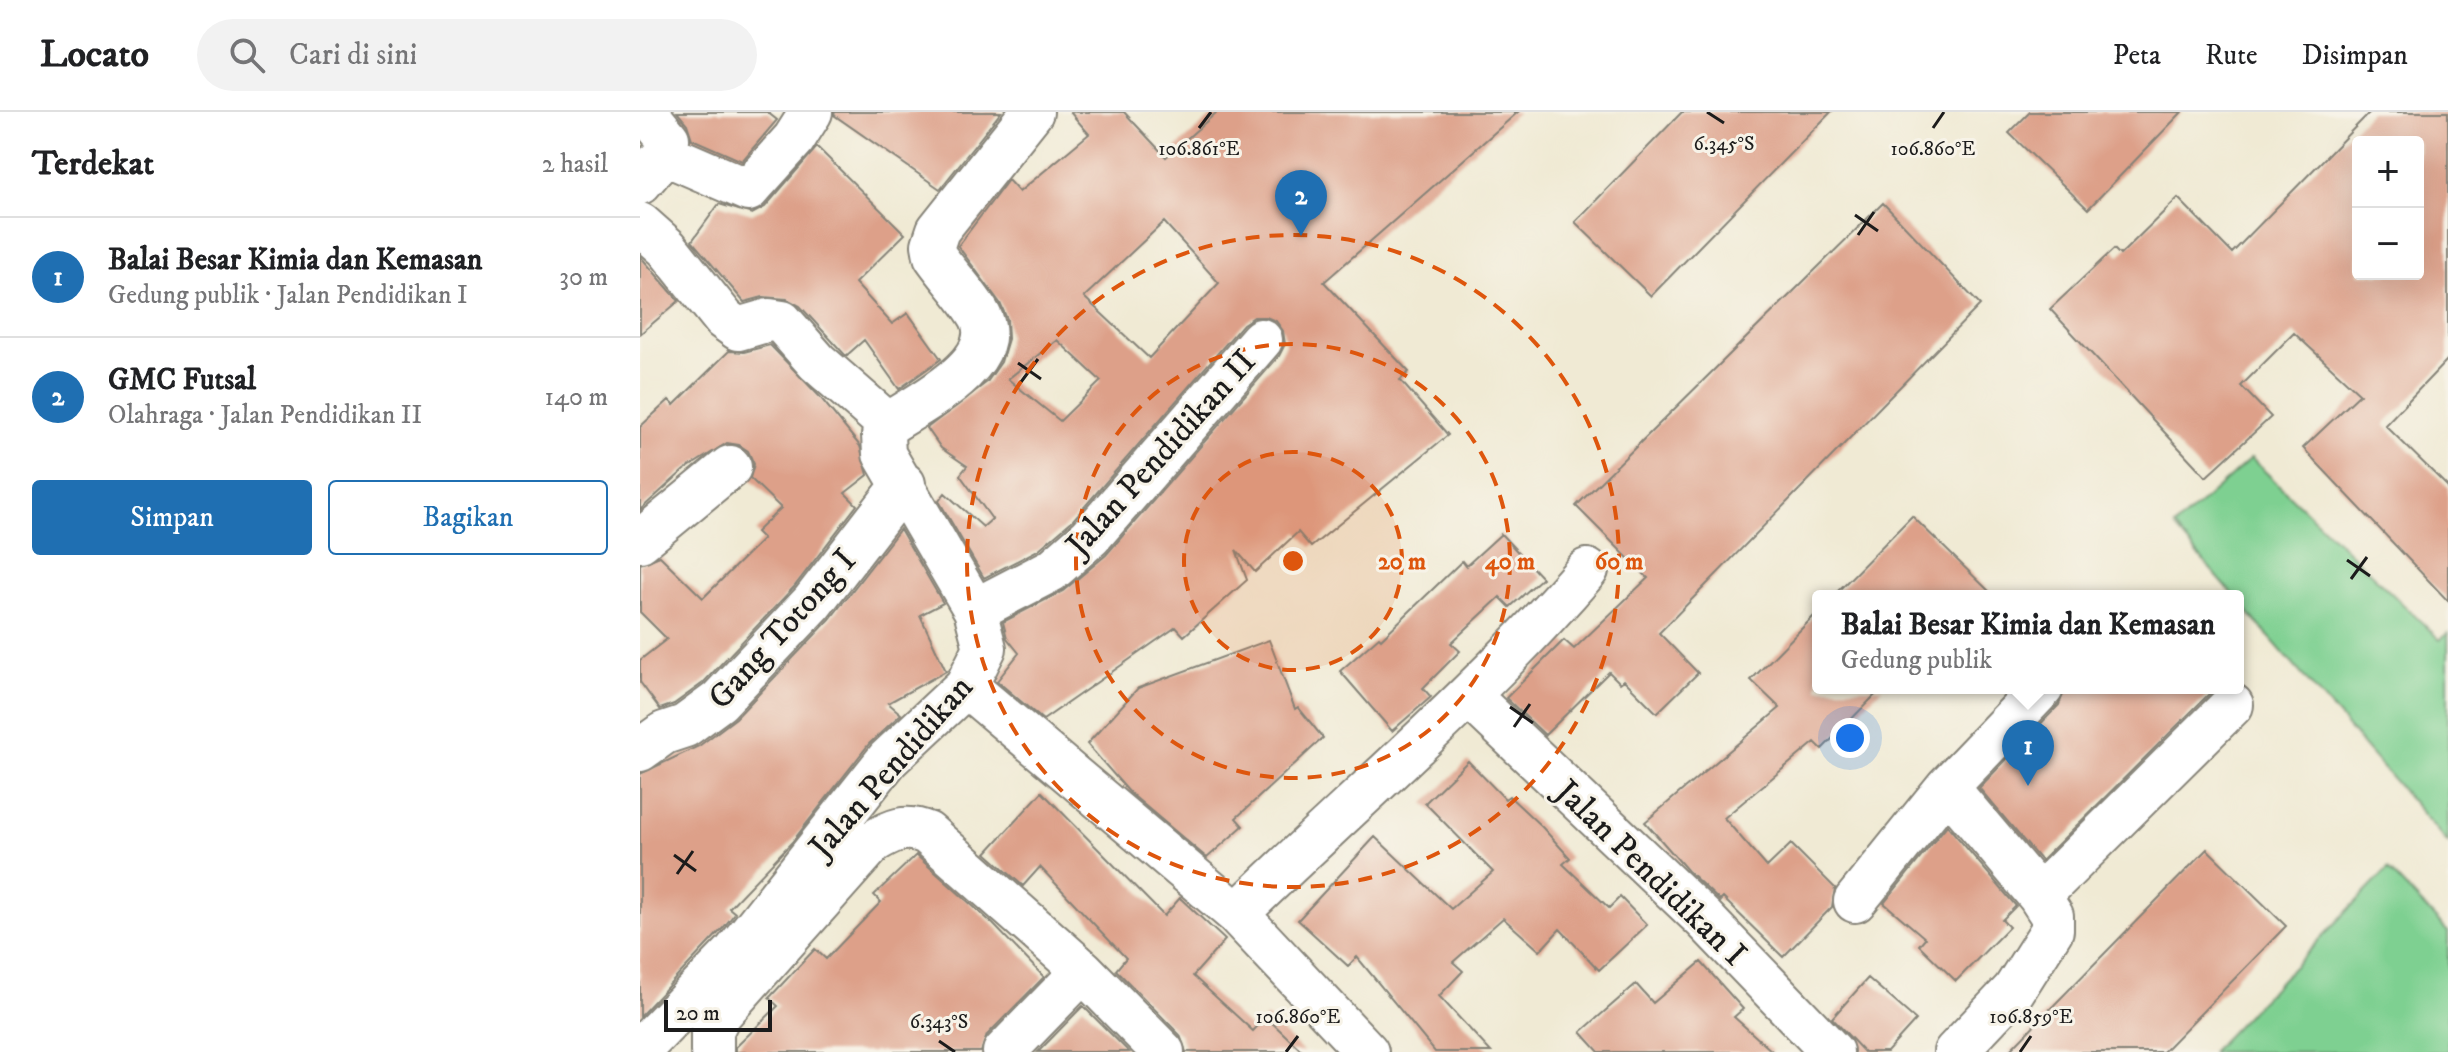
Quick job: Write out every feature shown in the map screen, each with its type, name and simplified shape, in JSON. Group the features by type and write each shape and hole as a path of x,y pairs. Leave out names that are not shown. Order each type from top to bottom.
{"street":[{"path":"646,112 668,139 652,168 748,190 794,139 811,112"},
{"path":"640,224 667,248 724,319 738,329 769,320 782,322 817,362 888,424 967,371 980,351 985,332 980,317 935,256 933,245 938,230 1032,112"},
{"name":"Jalan Pendidikan II","path":"975,610 1052,570 1090,537 1261,340"},
{"name":"Jalan Pendidikan","path":"640,1050 734,953 888,759 966,686 985,648 975,610 884,454 883,435 888,424"},
{"path":"640,541 730,467"},
{"name":"Gang Totong I","path":"640,750 664,733 685,726 719,701 812,603 904,484"},
{"path":"1237,914 1360,794 1469,696 1537,628 1587,570"},
{"path":"966,686 1237,914 1367,1052"},
{"path":"1855,901 1947,787 2036,694"},
{"name":"Jalan Pendidikan I","path":"1469,696 1642,859 1832,1052"},
{"path":"2039,896 2232,705"},
{"path":"1947,787 2039,896 2052,916 2052,930 2014,990 1955,1052"},
{"path":"712,1052 712,1030 720,1014 873,842 899,829 913,826 927,833 1083,971 1163,1052"},
{"path":"1004,1052 1083,971"}],"green space":[{"path":"2251,458 2440,640 2448,633 2448,843 2244,608 2244,590 2229,590 2174,527"},
{"path":"2388,869 2448,932 2448,1052 2211,1052"}],"building":[{"path":"677,112 767,112 777,120 742,161 692,139 687,124"},
{"path":"835,112 1001,112 940,189 834,115"},
{"path":"1070,112 1124,112 1166,157 1217,112 1518,112 1324,282 1409,372 1400,380 1448,435 1311,547 1298,532 1255,572 1236,550 1247,580 1184,636 1176,627 1043,720 997,681 1019,653 1007,638 1003,622 1063,591 1106,555 1279,356 1285,344 1283,331 1276,321 1254,317 1243,324 1073,520 1038,550 984,578 939,501 945,493 983,527 992,519 960,475 967,466 941,448 927,428 987,382 1001,362 1008,339 1007,319 1000,303 958,246 1008,180 1019,192 1089,134","holes":["1164,222 1219,283 1149,358 1084,297","1057,340 1101,381 1060,421 1008,379"]},
{"path":"1682,112 1831,112 1651,296 1575,222"},
{"path":"2030,112 2182,112 2088,209 2009,133"},
{"path":"2370,112 2448,112 2448,359 2385,425 2448,487 2448,601 2303,448 2360,394 2294,333 2241,386 2271,417 2206,477 2050,309 2114,249 2120,255 2178,198 2232,253"},
{"path":"817,147 905,234 855,283 892,324 908,313 941,359 899,389 864,340 846,356 800,306 787,299 763,297 744,302 692,241 719,204 752,214 765,207"},
{"path":"1883,203 1980,305 1659,633 1698,673 1657,713 1624,680 1620,683 1609,672 1545,735 1506,698 1564,640 1574,649 1648,578 1576,506"},
{"path":"640,256 679,301 640,334"},
{"path":"770,345 820,397 860,446 868,475 845,493 857,505 794,587 703,683 674,704 660,709 640,682 640,660 667,639 640,612 640,564 660,556 703,598 763,539 756,532 781,508 750,478 754,464 748,451 739,445 727,443 684,470 640,510 640,427 669,400 674,405 729,351 744,352"},
{"path":"1912,516 1988,590 1839,590"},
{"path":"900,529 943,603 920,615 946,671 888,703 901,714 869,744 792,842 729,908 735,913 723,928 640,1016 640,774 699,746 736,718 830,619"},
{"path":"1501,534 1542,578 1510,607 1500,597 1451,643 1460,651 1423,688 1431,697 1392,731 1340,671 1379,637 1381,639 1462,561 1466,566"},
{"path":"1812,618 1812,694 1876,694 1822,749 1815,742 1724,818 1767,867 1791,844 1835,888 1832,907 1783,957 1723,898 1720,901 1688,871 1645,822 1780,708 1751,680"},
{"path":"1269,640 1295,709 1298,707 1323,738 1236,818 1243,826 1207,858 1130,793 1087,744 1138,688"},
{"path":"2063,694 2209,694 2041,861 1979,788 2059,705"},
{"path":"1468,761 1505,799 1509,796 1542,827 1570,858 1563,864 1609,908 1620,897 1647,925 1599,970 1560,929 1540,951 1503,918 1453,962 1463,971 1439,996 1491,1052 1435,1052 1357,957 1348,966 1298,920 1375,837 1451,909 1493,872 1425,803"},
{"path":"1042,792 1164,916 1180,898 1225,940 1193,976 1253,1031 1266,1017 1303,1052 1186,1052 1180,1035 1116,970 1126,958 1040,867 1023,886 986,853"},
{"path":"1947,825 2016,906 2002,920 2009,927 1956,981 1919,945 1925,938 1884,903"},
{"path":"2207,849 2286,926 2163,1052 2008,1052"},
{"path":"916,855 993,924 1044,977 987,1035 981,1052 736,1052 736,1047 778,1006 769,998 815,949 826,959 881,902 874,895"},
{"path":"1701,962 1743,1009 1734,1017 1773,1052 1599,1052 1581,1032 1636,984 1653,1003"},
{"path":"1868,978 1916,1020 1887,1052 1864,1052 1832,1018"},
{"path":"1083,1006 1129,1052 1038,1052"}],"place":[{"name":"GMC Futsal","path":"1301,236"},
{"name":"Balai Besar Kimia dan Kemasan","path":"2028,786"}]}
